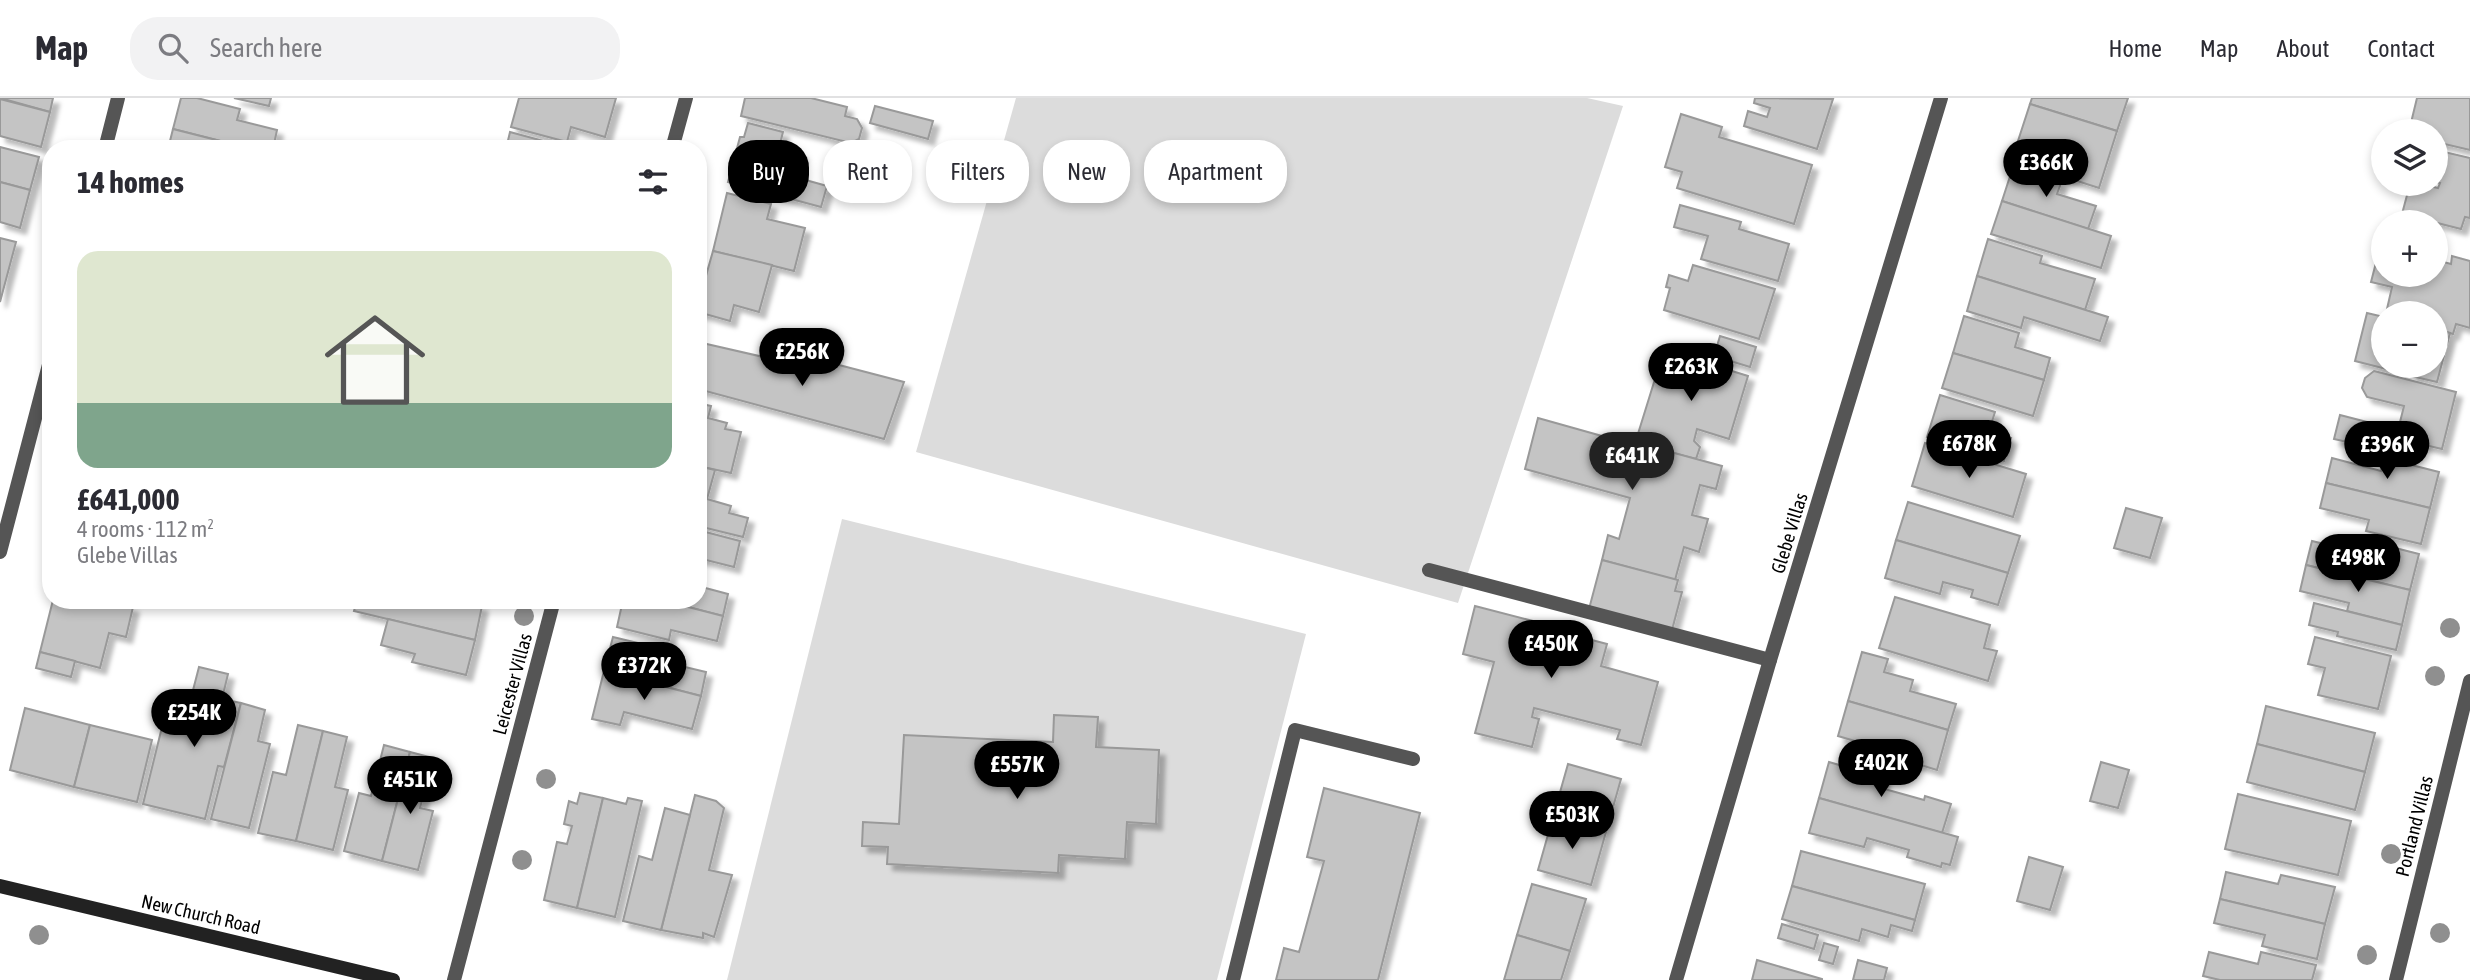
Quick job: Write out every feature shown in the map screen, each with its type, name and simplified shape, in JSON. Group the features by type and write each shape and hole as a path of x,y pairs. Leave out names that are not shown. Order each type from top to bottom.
{"main road":[{"name":"New Church Road","path":"0,886 393,980"}],"street":[{"path":"107,140 118,98"},
{"path":"674,140 686,98"},
{"name":"Glebe Villas","path":"1676,980 1941,98"},
{"path":"0,552 42,391"},
{"path":"1429,570 1770,660"},
{"name":"Leicester Villas","path":"454,980 552,609"},
{"name":"Portland Villas","path":"2396,980 2470,681"},
{"path":"1233,980 1295,730 1413,759"}],"shaded area":[{"path":"1016,98 1587,98 1623,106 1458,603 916,452 986,203 1029,203 1029,140 1004,140"},
{"path":"842,519 1306,634 1217,980 727,980"}],"building":[{"path":"0,98 53,98 50,112"},
{"path":"181,98 197,98 240,109 237,120 277,130 275,140 216,140 173,129"},
{"path":"234,98 271,98 269,106"},
{"path":"519,98 616,98 605,137 571,127 568,140 560,140 511,127"},
{"path":"745,98 811,98 847,107 845,116 857,119 862,128 859,139 839,140 741,116"},
{"path":"1755,98 1833,99 1817,149 1744,126 1748,111 1767,117 1770,108 1754,103"},
{"path":"2032,98 2128,98 2117,131 2030,104"},
{"path":"2417,98 2470,98 2470,150 2448,145 2448,119 2412,119"},
{"path":"0,99 50,112 41,147 0,136"},
{"path":"2030,104 2117,131 2099,188 2046,171 2050,157 2016,147"},
{"path":"875,106 933,121 928,139 870,123"},
{"path":"1681,114 1722,127 1719,137 1812,165 1794,224 1677,188 1682,172 1665,167"},
{"path":"748,123 783,132 781,140 739,140 740,137 744,137"},
{"path":"173,129 216,140 170,140"},
{"path":"510,132 540,140 508,140"},
{"path":"0,147 39,157 30,190 0,182"},
{"path":"2448,153 2470,158 2470,218 2465,217 2461,229 2448,226 2448,210 2403,210 2407,196 2448,196"},
{"path":"2013,167 2061,183 2057,194 2096,206 2088,229 2002,201"},
{"path":"809,181 823,185 821,207 806,203 809,203"},
{"path":"0,182 30,190 20,228 0,222"},
{"path":"727,193 728,203 771,204 767,219 805,228 794,271 713,251"},
{"path":"2002,201 2111,236 2101,268 1991,234"},
{"path":"1680,205 1741,222 1739,229 1789,244 1778,281 1701,259 1708,236 1674,227"},
{"path":"0,238 16,242 0,302"},
{"path":"1988,239 2042,256 2040,263 2095,279 2085,310 1977,276"},
{"path":"713,251 772,265 759,312 734,305 730,321 707,315 707,272"},
{"path":"2452,256 2470,261 2470,328 2456,324 2453,334 2448,333 2448,301 2389,301 2392,287 2448,287 2448,263 2451,264"},
{"path":"1693,265 1775,289 1759,339 1664,310 1670,288 1666,287 1669,275 1688,281"},
{"path":"1977,276 2108,317 2100,341 2024,317 2021,328 1967,311"},
{"path":"2367,313 2371,314 2371,365 2355,361"},
{"path":"1964,316 2019,333 2015,347 2050,358 2044,380 1953,353"},
{"path":"1720,336 1756,347 1750,367 1714,356"},
{"path":"707,344 772,359 774,348 904,382 884,439 707,391"},
{"path":"1664,350 1748,376 1729,439 1697,429 1694,441 1700,447 1696,459 1669,452 1671,447 1637,437"},
{"path":"1953,353 2044,380 2033,416 1942,388"},
{"path":"2371,373 2371,378 2401,378 2456,392 2442,449 2399,439 2397,449 2370,443 2369,447 2334,439 2340,415 2398,430 2404,406 2367,397 2362,388 2365,378"},
{"path":"2420,378 2438,378 2437,382"},
{"path":"1940,395 1995,412 1989,431 2011,438 2004,461 1927,437"},
{"path":"707,405 711,406 708,418 727,423 725,429 741,432 731,473 707,468"},
{"path":"1538,418 1634,445 1629,464 1639,466 1645,445 1722,466 1716,489 1700,485 1692,515 1708,519 1699,552 1684,547 1675,580 1602,560 1608,535 1619,539 1630,498 1525,469"},
{"path":"1925,443 2026,474 2013,517 1912,486"},
{"path":"2332,458 2381,471 2384,458 2439,472 2430,508 2326,483"},
{"path":"707,468 715,470 707,499"},
{"path":"2326,483 2430,508 2421,544 2366,531 2369,520 2320,508"},
{"path":"707,499 731,506 729,513 748,518 743,537 707,528"},
{"path":"1908,502 2020,536 2008,573 1896,540"},
{"path":"2126,508 2162,518 2150,558 2114,548"},
{"path":"707,532 740,541 734,567 707,560"},
{"path":"1896,540 2008,573 1998,605 1971,597 1973,590 1943,582 1940,594 1885,578"},
{"path":"2364,540 2419,554 2410,590 2306,565 2312,541 2361,553"},
{"path":"1602,560 1678,580 1675,591 1682,592 1672,630 1589,609"},
{"path":"2306,565 2410,590 2402,625 2347,611 2349,603 2300,591"},
{"path":"707,588 728,594 723,616 696,609 707,609"},
{"path":"1895,597 1990,625 1984,648 1997,651 1988,681 1879,648"},
{"path":"2314,603 2402,625 2396,650 2337,636 2338,632 2309,625"},
{"path":"1475,606 1560,628 1556,643 1566,645 1569,634 1607,644 1601,666 1658,682 1641,745 1617,739 1620,730 1534,708 1532,717 1539,719 1532,747 1475,733 1494,662 1463,654"},
{"path":"51,609 133,609 126,637 109,633 100,668 40,652"},
{"path":"355,609 481,609 475,640"},
{"path":"621,609 696,609 723,616 717,641 671,630 669,640 617,627"},
{"path":"388,619 475,640 466,675 412,662 415,654 381,645"},
{"path":"613,637 667,650 664,662 706,672 701,696 604,671"},
{"path":"2315,637 2391,656 2378,709 2318,695 2325,668 2308,664"},
{"path":"40,652 75,661 71,677 36,668"},
{"path":"1862,652 1888,659 1884,672 1913,680 1910,691 1956,704 1948,730 1848,701"},
{"path":"199,667 228,674 222,699 241,703 224,767 218,766 205,819 143,804 164,719 184,725"},
{"path":"604,671 701,696 692,729 624,712 620,725 592,719"},
{"path":"1848,701 1948,730 1937,770 1891,756 1892,752 1838,736"},
{"path":"241,703 265,710 258,741 270,744 249,828 211,819"},
{"path":"2266,706 2375,733 2365,772 2257,744"},
{"path":"25,708 90,725 74,787 10,770"},
{"path":"1054,715 1098,717 1096,747 1159,750 1156,824 1127,822 1125,859 1059,855 1058,873 887,864 888,847 862,846 863,822 899,824 904,735 1053,742"},
{"path":"90,725 152,740 137,802 74,787"},
{"path":"298,725 323,731 296,841 258,833 273,772 286,775"},
{"path":"323,731 347,737 335,787 348,790 333,850 296,841"},
{"path":"2257,744 2365,772 2355,810 2247,782"},
{"path":"384,745 410,752 382,861 344,851 359,793 371,796"},
{"path":"410,752 433,758 420,808 433,811 418,870 382,861"},
{"path":"1829,762 1884,778 1881,788 1924,800 1925,796 1951,804 1942,833 1819,798"},
{"path":"2101,762 2129,770 2118,808 2090,801"},
{"path":"1568,764 1621,779 1606,832 1553,817"},
{"path":"1324,788 1420,813 1378,980 1276,980 1284,948 1299,952 1324,861 1307,857"},
{"path":"580,793 603,798 577,908 544,900 557,842 567,844 572,826 564,824 569,801 577,804"},
{"path":"2238,794 2351,821 2338,875 2225,849"},
{"path":"695,795 716,801 724,808 709,870 732,875 714,937 703,933 703,938 661,930"},
{"path":"603,798 626,804 628,798 642,801 615,917 577,908"},
{"path":"1819,798 1958,837 1950,865 1942,863 1941,867 1907,857 1909,850 1867,838 1864,847 1809,833"},
{"path":"665,808 690,815 661,930 623,921 639,856 652,860"},
{"path":"1553,817 1606,832 1591,885 1538,870"},
{"path":"1801,851 1925,884 1915,920 1792,886"},
{"path":"2029,857 2063,867 2050,910 2017,901"},
{"path":"2226,872 2278,884 2281,875 2335,887 2325,924 2220,899"},
{"path":"1532,884 1586,899 1570,951 1517,935"},
{"path":"1792,886 1915,920 1912,931 1891,925 1888,937 1862,929 1859,941 1782,919"},
{"path":"2220,899 2325,924 2317,959 2262,946 2265,935 2214,923"},
{"path":"1782,924 1818,935 1814,949 1778,938"},
{"path":"1517,935 1570,951 1561,980 1504,980"},
{"path":"1824,943 1838,947 1833,964 1819,960"},
{"path":"2209,952 2258,964 2261,952 2316,965 2312,980 2220,980 2203,976"},
{"path":"1757,960 1822,979 1822,980 1752,980"},
{"path":"1858,960 1887,968 1884,980 1853,980"}]}
